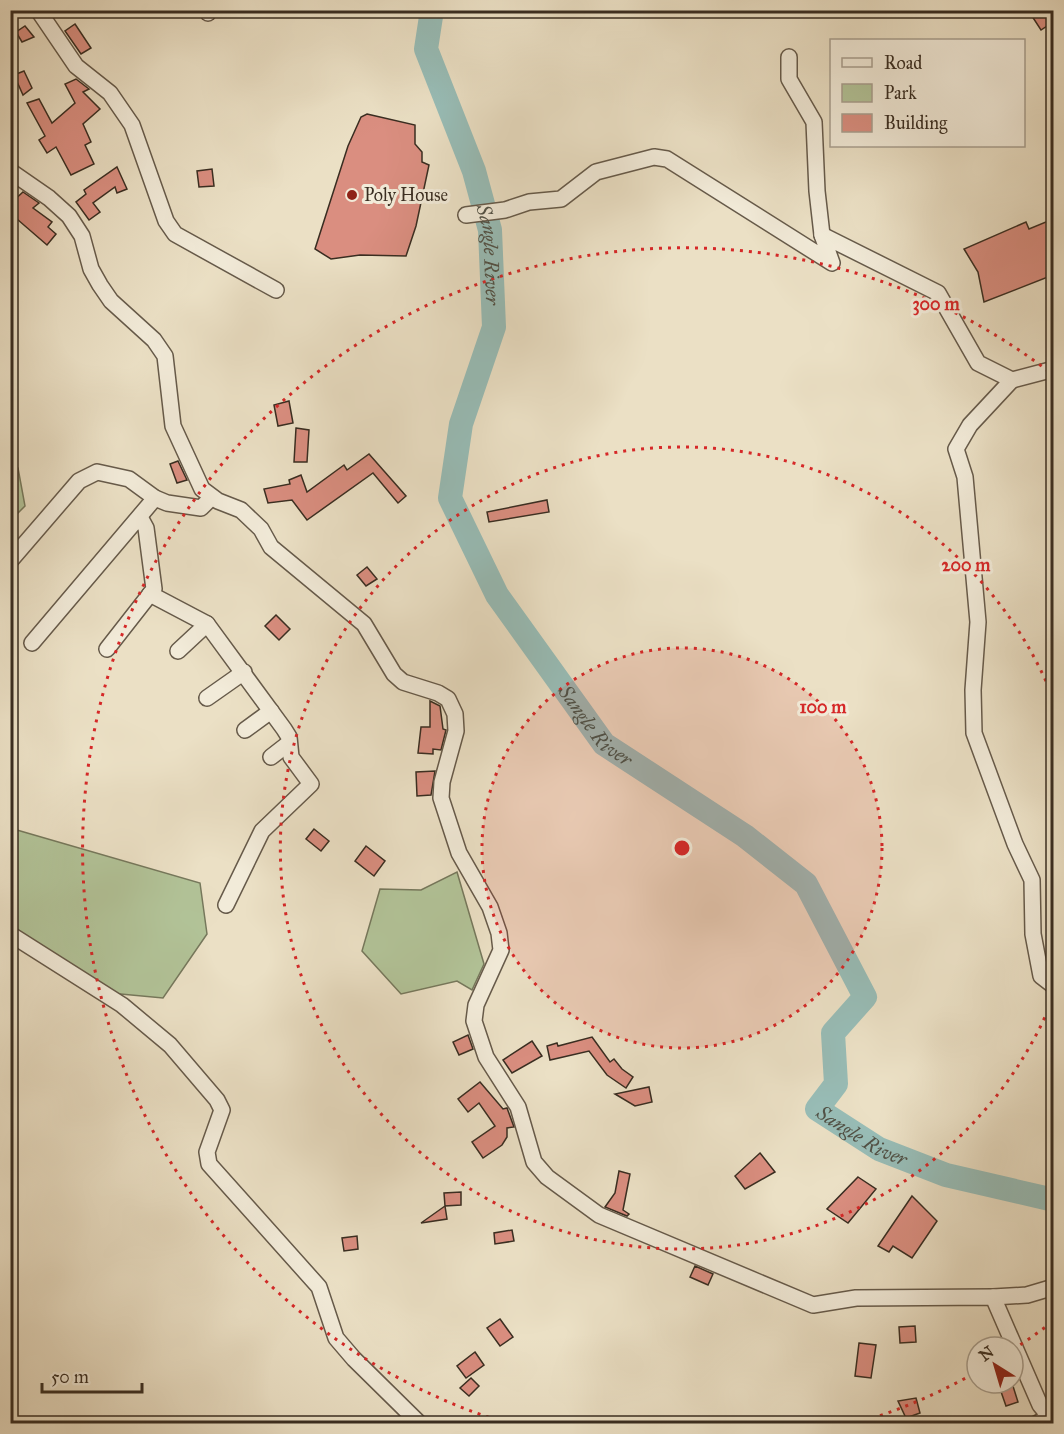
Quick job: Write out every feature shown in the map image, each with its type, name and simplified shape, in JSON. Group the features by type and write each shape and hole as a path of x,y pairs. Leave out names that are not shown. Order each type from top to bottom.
{"street":[{"path":"38,10 76,66 110,93 132,125 166,220 175,234 276,290"},
{"path":"472,215 505,210 529,202 561,199 596,172 654,157 667,159 832,263 822,235 817,191 814,122 789,79 789,57"},
{"path":"10,171 49,198 69,216 82,236 91,269 106,293 154,340 165,356 173,426 177,439 202,489 212,497 242,510 261,529 271,548 364,624 394,674 403,682 448,699 455,714 456,731 442,782 441,798 459,853 490,907 499,933 501,950 476,1005 474,1021 486,1057 518,1107 534,1162 547,1177 599,1215 813,1305 856,1298 1027,1295 1053,1287"},
{"path":"822,235 938,293 978,363 1012,380"},
{"path":"1053,369 1012,380 970,425 957,449 965,477 978,622 973,690 974,733 1032,880 1033,934 1041,976 1053,986"},
{"path":"10,561 79,481 97,472 129,479 155,498 167,503 201,508 212,497"},
{"path":"32,643 155,498"},
{"path":"107,649 153,589 146,528 140,517"},
{"path":"150,594 207,624 289,737 291,757 311,784 262,831 226,905"},
{"path":"178,651 207,624"},
{"path":"207,698 244,672"},
{"path":"245,730 271,711"},
{"path":"271,757 289,743"},
{"path":"10,934 122,1005 170,1045 217,1100 222,1110 207,1152 209,1164 319,1287 336,1338 420,1424"},
{"path":"993,1297 1046,1421"}],"green space":[{"path":"11,464 18,468 25,506 11,520"},
{"path":"10,828 200,883 207,934 163,998 110,993 11,932"},
{"path":"457,872 484,964 472,990 457,981 401,994 362,951 380,889 421,890"}],"building":[{"path":"1028,10 1053,10 1053,22 1041,30"},
{"path":"75,24 91,48 81,54 65,31"},
{"path":"25,26 34,37 22,42 16,32"},
{"path":"24,71 32,88 23,95 14,75"},
{"path":"76,79 89,89 83,92 100,109 83,124 91,142 85,145 94,164 71,175 56,147 47,153 39,140 45,136 27,103 39,99 52,123 75,103 65,84"},
{"name":"Poly House","path":"367,114 415,125 415,144 422,152 422,162 429,165 416,226 406,256 360,255 331,259 315,249 348,146 361,117"},
{"path":"117,167 127,189 117,193 115,187 93,203 100,212 89,220 76,202 86,194 84,190"},
{"path":"212,169 214,186 199,187 197,171"},
{"path":"23,192 39,203 33,208 52,222 48,227 56,234 47,245 10,213 10,204"},
{"path":"1053,219 1053,275 984,302 978,272 964,249 1026,222 1029,229"},
{"path":"289,401 293,423 278,426 274,405"},
{"path":"296,428 309,430 307,462 294,462"},
{"path":"369,454 406,496 398,503 373,473 307,520 292,500 268,503 264,489 290,484 289,480 301,475 307,492 344,465 347,470"},
{"path":"178,461 187,480 177,483 170,464"},
{"path":"547,500 549,512 489,522 487,512"},
{"path":"367,567 377,579 366,586 357,575"},
{"path":"276,615 290,629 279,640 265,626"},
{"path":"430,701 440,706 443,729 446,730 441,750 433,749 433,754 418,753 421,727 430,727"},
{"path":"435,771 431,795 417,796 416,772"},
{"path":"314,829 329,841 321,851 306,839"},
{"path":"366,846 385,861 374,876 355,861"},
{"path":"468,1035 473,1049 459,1055 453,1042"},
{"path":"592,1037 610,1062 614,1059 633,1077 626,1088 607,1075 589,1051 550,1060 547,1046 557,1043 558,1046"},
{"path":"532,1041 542,1056 512,1073 503,1060"},
{"path":"480,1082 503,1109 507,1108 514,1127 507,1128 507,1137 502,1145 483,1158 472,1142 495,1126 479,1103 468,1112 458,1099"},
{"path":"649,1087 652,1102 635,1106 615,1094"},
{"path":"760,1153 775,1172 745,1189 735,1176"},
{"path":"619,1171 630,1174 623,1210 629,1214 627,1216 605,1207 615,1193"},
{"path":"858,1177 876,1189 848,1223 827,1209"},
{"path":"461,1192 461,1205 445,1206 444,1193"},
{"path":"912,1196 937,1221 912,1258 893,1246 889,1252 878,1246"},
{"path":"445,1206 447,1219 421,1223"},
{"path":"512,1230 514,1241 495,1244 494,1233"},
{"path":"357,1236 358,1249 344,1251 342,1238"},
{"path":"695,1266 713,1274 708,1285 690,1277"},
{"path":"500,1319 513,1337 500,1346 487,1328"},
{"path":"915,1326 916,1342 900,1343 899,1327"},
{"path":"859,1343 876,1345 871,1378 855,1376"},
{"path":"475,1352 484,1365 466,1378 457,1366"},
{"path":"471,1378 479,1386 469,1396 460,1388"},
{"path":"1002,1395 1016,1395 1018,1402 1006,1406"},
{"path":"916,1398 920,1413 906,1418 898,1401"}],"waterway":[{"name":"Sangle River","path":"432,10 426,49 474,171 490,230 494,327 461,424 450,498 497,595 604,744 745,836 806,884 865,997 833,1033 836,1084 817,1109 879,1149 946,1175 1054,1200"}],"place":[{"name":"Poly House","path":"352,195"}]}
